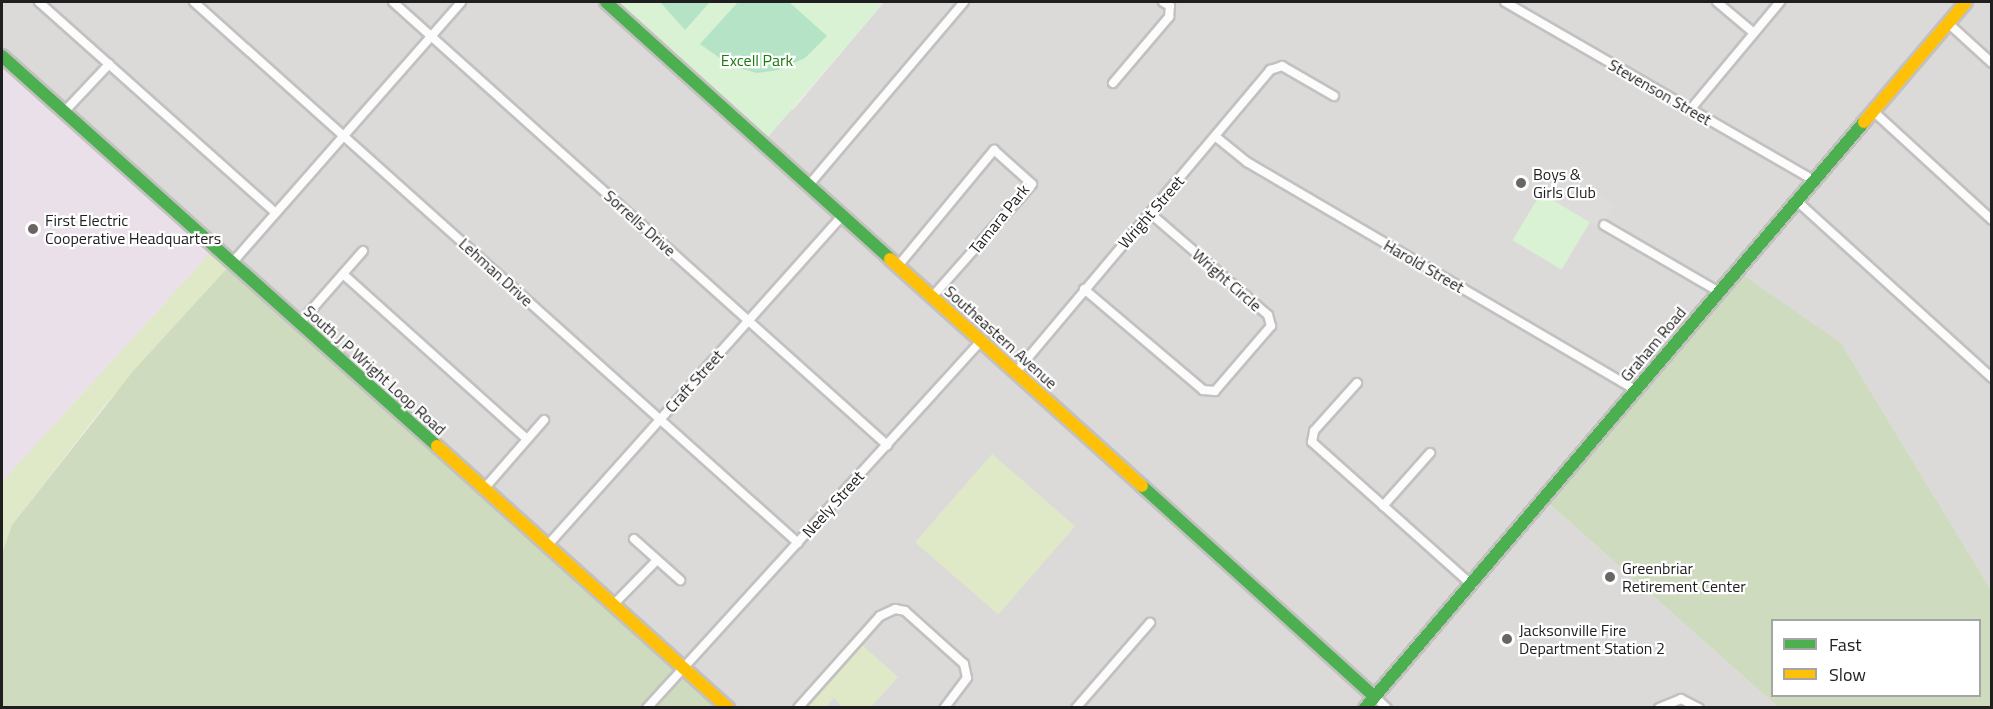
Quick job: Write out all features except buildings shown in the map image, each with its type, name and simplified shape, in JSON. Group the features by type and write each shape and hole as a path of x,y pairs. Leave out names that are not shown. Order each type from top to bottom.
{"main road":[{"name":"Southeastern Avenue","path":"606,2 1375,697"},
{"name":"Graham Road","path":"1365,708 1966,2"},
{"name":"South J P Wright Loop Road","path":"2,56 728,708"}],"street":[{"path":"39,2 276,213"},
{"name":"Lehman Drive","path":"194,2 798,543"},
{"name":"Sorrells Drive","path":"393,2 887,445"},
{"path":"232,263 461,2"},
{"path":"808,186 964,2"},
{"path":"1113,82 1166,20 1171,11 1163,2"},
{"name":"Stevenson Street","path":"1505,2 1815,181"},
{"path":"1717,2 1754,33"},
{"path":"1690,110 1780,2"},
{"path":"1948,23 1992,63"},
{"path":"64,112 109,64"},
{"name":"Wright Street","path":"1016,372 1270,70 1276,66 1291,70 1334,96"},
{"path":"1873,111 1992,220"},
{"name":"Harold Street","path":"1216,137 1247,162 1636,390"},
{"name":"Tamara Park","path":"898,266 994,150 1032,184 932,297"},
{"path":"1798,202 1992,378"},
{"name":"Wright Circle","path":"1084,289 1203,390 1215,391 1271,326 1268,315 1150,213"},
{"name":"Craft Street","path":"546,546 842,216"},
{"path":"1604,225 1719,292"},
{"path":"299,324 363,251"},
{"path":"343,274 527,440"},
{"name":"Neely Street","path":"647,708 981,341"},
{"path":"1357,383 1314,431 1312,442 1472,585"},
{"path":"483,490 544,420"},
{"path":"1383,506 1430,453"},
{"path":"634,539 680,580"},
{"path":"613,605 657,560"},
{"path":"798,708 880,616 895,609 905,611 964,664 967,678 944,708"},
{"path":"1076,708 1150,623"},
{"path":"1375,697 1387,708"},
{"path":"1659,708 1681,699 1699,708"}],"shaded area":[{"path":"2,2 606,2 793,110 884,2 1991,2 1991,590 1841,343 1544,499 1778,707 647,707 2,55"},
{"path":"2,56 215,248 2,482"},
{"path":"1555,170 1615,204 1601,228 1542,193"}],"green space":[{"name":"Excell Park","path":"606,2 884,2 762,144"},
{"path":"660,2 710,2 685,30"},
{"path":"738,2 789,2 827,36 805,58 779,70 757,73 731,66 700,44"},
{"path":"1541,193 1590,222 1562,270 1513,240"},
{"path":"215,248 232,263 103,407 12,525 2,553 2,482"},
{"path":"232,263 728,707 2,708 2,553 12,525 134,370"},
{"path":"1737,271 1841,343 1991,590 1991,707 1778,707 1544,499"},
{"path":"992,454 1075,526 998,614 915,542"},
{"path":"862,645 898,677 871,707 842,707 834,698 826,707 805,707"}],"traffic: fast":[{"path":"606,2 890,259"},
{"path":"2,56 437,446"},
{"path":"1365,708 1864,122"},
{"path":"1142,486 1375,697"}],"traffic: slow":[{"path":"1864,122 1966,2"},
{"path":"890,259 1142,486"},
{"path":"437,446 728,708"}],"place":[{"name":"Boys & Girls Club","path":"1521,183"},
{"name":"First Electric Cooperative Headquarters","path":"33,229"},
{"name":"Greenbriar Retirement Center","path":"1610,577"},
{"name":"Jacksonville Fire Department Station 2","path":"1507,639"}]}
